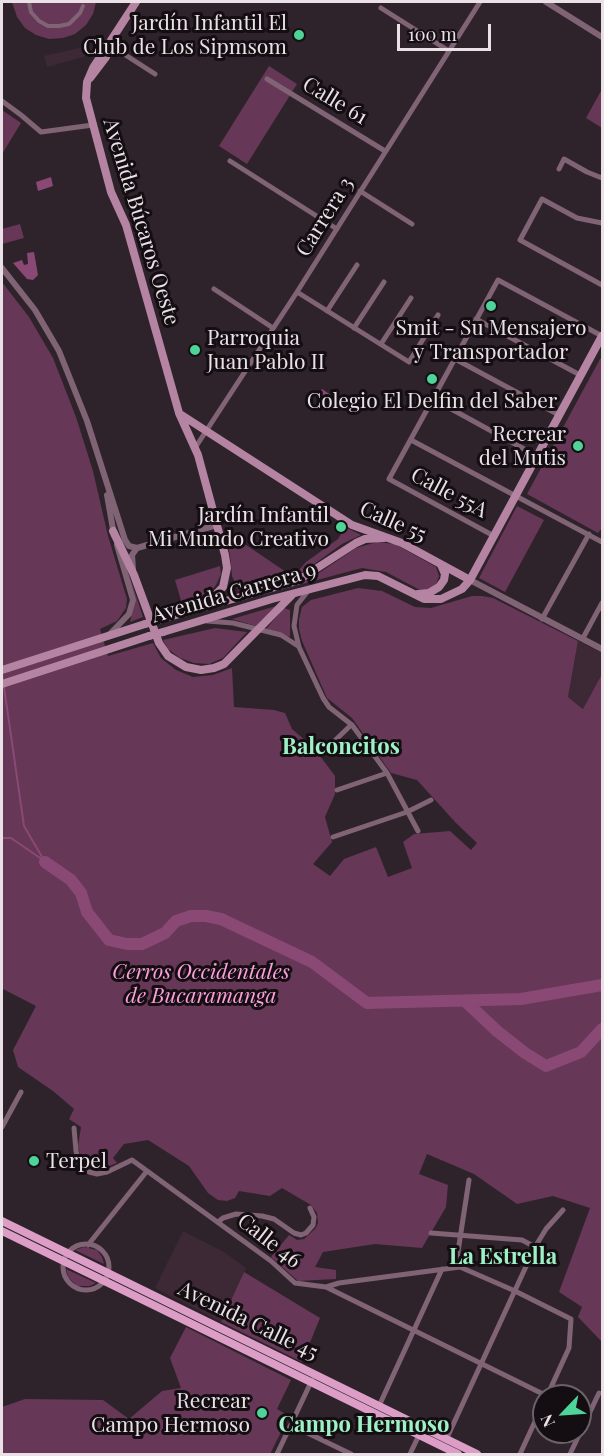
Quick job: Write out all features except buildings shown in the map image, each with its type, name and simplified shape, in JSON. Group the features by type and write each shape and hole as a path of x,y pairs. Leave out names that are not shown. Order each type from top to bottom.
{"main road":[{"path":"87,82 93,68 136,2"},
{"path":"87,82 97,72 142,2"},
{"name":"Avenida Búcaros Oeste","path":"87,82 86,98 113,196 126,225 179,413 195,448 227,562 227,574 219,593 203,607"},
{"path":"470,580 603,336"},
{"name":"Calle 55","path":"179,413 352,525 391,538 470,580"},
{"path":"113,531 134,575 159,643 168,656 179,665 201,670 219,666 229,660 296,592"},
{"name":"Avenida Carrera 9","path":"2,670 158,620 297,581 361,540 391,538"},
{"path":"407,592 429,593 439,587 445,574 440,563"},
{"name":"Avenida Carrera 9","path":"2,684 201,620 352,578 372,575 424,599 441,599 462,589 470,580"},
{"name":"Avenida Calle 45","path":"2,1221 66,1257 313,1378 419,1435 477,1455"},
{"name":"Avenida Calle 45","path":"2,1231 66,1257"},
{"name":"Avenida Calle 45","path":"313,1378 379,1406 445,1443 458,1455"}],"street":[{"path":"29,2 31,12 39,21 48,26 59,27 69,24 80,13 83,6"},
{"name":"Carrera 3","path":"195,448 297,292 480,2"},
{"path":"546,2 603,37"},
{"path":"381,8 449,51"},
{"path":"113,47 155,74"},
{"name":"Calle 61","path":"267,79 386,151"},
{"path":"2,101 38,131 47,132 93,125"},
{"path":"559,169 564,159 603,178"},
{"path":"230,161 336,229"},
{"path":"360,191 412,224"},
{"path":"603,223 577,218 542,200 520,240 603,285"},
{"path":"327,311 357,264"},
{"path":"2,268 35,310 59,351 87,421 106,486 129,546 137,548 217,525"},
{"path":"602,540 411,440 498,280 603,336"},
{"path":"354,328 384,282"},
{"path":"214,289 273,328"},
{"path":"297,292 409,362 438,315"},
{"path":"381,344 411,298"},
{"path":"476,319 580,375"},
{"path":"594,352 603,348"},
{"path":"454,359 559,415"},
{"path":"433,399 537,456"},
{"name":"Calle 55A","path":"411,440 388,479 494,536"},
{"path":"106,486 113,531 132,600 129,614 106,636"},
{"path":"542,618 589,534"},
{"path":"134,575 131,560 137,548"},
{"name":"Calle 55","path":"470,580 603,649"},
{"path":"312,588 300,599 294,612 294,626 299,647 323,700 351,725 387,773 418,831"},
{"path":"583,638 603,603"},
{"path":"201,620 233,623 285,637 299,647"},
{"path":"322,753 351,725"},
{"path":"337,790 387,773"},
{"path":"333,837 407,812 431,800"},
{"path":"2,1127 21,1092"},
{"name":"Calle 46","path":"74,1128 74,1143 79,1159 83,1168 89,1172 107,1173 132,1160 271,1261 295,1283 326,1287 532,1389"},
{"path":"88,1245 147,1171"},
{"path":"460,1267 457,1258 468,1180"},
{"path":"218,1222 236,1214 262,1216 274,1219 294,1233 301,1235 313,1225 314,1217 310,1208"},
{"path":"445,1443 535,1247 546,1229 564,1210"},
{"path":"431,1233 522,1240 535,1247"},
{"path":"88,1245 103,1252 108,1263 106,1277 96,1288 78,1288 66,1277 66,1257 76,1247 88,1245"},
{"path":"326,1287 339,1283 460,1267 571,1319 569,1348 552,1384"},
{"path":"379,1406 442,1269"},
{"path":"277,1455 313,1378"},
{"path":"592,1408 600,1393"},
{"path":"291,1425 351,1455"},
{"path":"520,1455 532,1428"},
{"path":"410,1455 419,1435"}],"shaded area":[{"path":"88,46 90,55 47,67 44,56"},
{"path":"51,177 53,186 38,191 36,182"},
{"path":"34,252 38,275 33,280 27,279 13,263 22,260 24,265 28,264 27,253"},
{"path":"322,389 335,398 330,407 316,397"},
{"path":"578,641 602,653 602,674 584,709 568,697"},
{"path":"183,1231 224,1252 246,1268 221,1322 155,1288"}],"green space":[{"path":"12,2 96,2 93,14 86,25 75,34 49,39 25,28 17,17"},
{"path":"269,66 297,84 247,164 219,146"},
{"path":"602,89 602,128 586,118"},
{"path":"2,110 21,123 2,154"},
{"path":"20,224 24,238 2,244 2,229"},
{"name":"Cerros Occidentales de Bucaramanga","path":"2,282 29,317 53,358 76,417 93,471 108,536 127,599 126,608 117,621 100,629 108,656 153,643 161,658 176,670 193,677 213,675 232,668 234,707 285,713 292,729 314,748 335,776 335,794 325,817 332,842 313,864 330,876 344,859 376,847 388,877 412,868 403,842 414,834 450,831 471,850 477,843 417,780 391,773 352,718 327,698 299,629 302,607 311,600 358,588 382,591 415,607 431,608 472,596 493,598 578,641 568,697 583,709 602,674 602,1342 578,1317 582,1307 559,1292 590,1208 553,1196 517,1204 474,1174 427,1154 419,1174 448,1185 446,1207 422,1248 375,1244 323,1252 315,1267 336,1270 336,1279 298,1281 271,1257 289,1235 297,1240 304,1239 315,1229 318,1223 317,1213 311,1205 282,1188 270,1196 239,1191 235,1198 227,1201 218,1200 208,1193 189,1166 148,1140 124,1144 113,1158 117,1163 99,1170 91,1169 81,1158 78,1146 81,1127 69,1119 74,1109 53,1091 18,1067 13,1050 36,1006 3,989 2,986"},
{"name":"Recrear del Mutis","path":"602,358 602,528 598,533 527,494"},
{"path":"517,506 544,520 505,592 479,578"},
{"path":"345,527 361,535 342,544 293,577 306,562 338,539"},
{"path":"224,530 292,576 239,592 232,576"},
{"path":"377,542 395,544 436,567 439,576 436,585 426,591 386,572 362,568 291,587 310,579 356,548"},
{"path":"220,566 221,574 210,592 202,598 182,604 175,580"},
{"path":"128,571 143,617 130,622 135,601"},
{"path":"276,606 256,626 232,619"},
{"path":"284,608 290,610 290,637 266,629"},
{"path":"215,628 247,632 223,658 209,664 194,663 180,658 168,649 163,640"},
{"path":"84,1247 97,1250 104,1264 75,1250"},
{"path":"66,1269 96,1283 90,1286 77,1286 68,1277"},
{"path":"244,1272 320,1318 302,1362 221,1322"},
{"path":"186,1327 291,1380 277,1409 289,1416 270,1454 2,1454 2,1407 25,1399 103,1400 129,1419 162,1391 181,1388 170,1358"}],"waterway":[{"path":"2,673 24,826 45,862"},
{"path":"2,838 11,838 43,860"},
{"path":"45,862 71,880 81,893 87,912 109,940 127,944 142,944 165,933 176,921 191,916 221,919 312,962 367,1003 521,999 602,985"},
{"path":"465,1001 497,1031 546,1066 581,1052 602,1029"}],"place":[{"name":"Jardín Infantil El Club de Los Sipmsom","path":"299,35"},
{"name":"Smit - Su Mensajero y Transportador","path":"491,306"},
{"name":"Parroquia Juan Pablo II","path":"195,350"},
{"name":"Colegio El Delfin del Saber","path":"432,379"},
{"name":"Recrear del Mutis","path":"578,446"},
{"name":"Jardín Infantil Mi Mundo Creativo","path":"341,527"},
{"name":"Terpel","path":"34,1161"},
{"name":"Recrear Campo Hermoso","path":"262,1413"}],"district":[{"name":"Balconcitos","path":"341,747"},
{"name":"La Estrella","path":"503,1257"},
{"name":"Campo Hermoso","path":"364,1425"}]}
